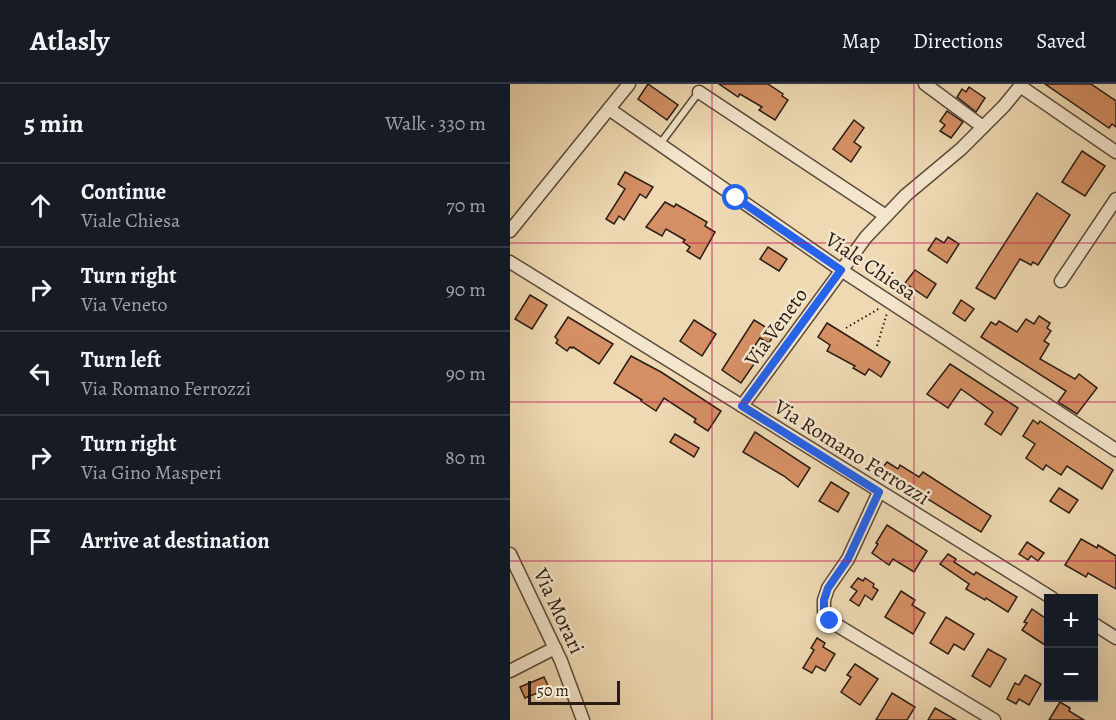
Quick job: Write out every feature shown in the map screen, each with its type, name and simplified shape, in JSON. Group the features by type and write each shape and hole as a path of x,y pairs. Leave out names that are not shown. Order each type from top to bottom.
{"street":[{"path":"510,231 629,84"},
{"path":"925,84 983,127"},
{"path":"1021,85 1116,153"},
{"name":"Via Veneto","path":"742,406 866,237 906,195 961,149 1021,85"},
{"path":"699,92 886,216"},
{"name":"Viale Chiesa","path":"609,109 841,270 1116,450"},
{"path":"1061,281 1116,199"},
{"name":"Via Romano Ferrozzi","path":"510,262 1045,594"},
{"path":"879,492 848,559 828,588 824,600 824,611 830,621 994,720"},
{"name":"Via Morari","path":"510,554 555,648 583,720"},
{"path":"1098,627 1116,638"},
{"path":"510,671 555,648"}],"lane":[{"path":"660,145 699,92"}],"path":[{"path":"846,328 890,302"},
{"path":"877,346 890,302"}],"building":[{"path":"648,84 678,105 667,120 638,99"},
{"path":"719,84 768,84 788,100 775,120 759,110 762,107 740,94 738,97"},
{"path":"1045,84 1091,84 1116,101 1116,127 1112,124 1109,128"},
{"path":"969,87 985,98 976,112 957,97 962,89 966,92"},
{"path":"947,111 963,122 951,138 940,131 945,125 940,121"},
{"path":"854,120 864,128 854,142 861,147 851,162 833,149"},
{"path":"1082,151 1105,166 1085,196 1062,182"},
{"path":"625,172 653,187 646,198 640,194 624,220 619,216 614,224 606,219 625,189 618,184"},
{"path":"1037,193 1070,215 1038,265 1033,262 1031,265 1020,259 995,299 976,288"},
{"path":"665,202 674,207 676,204 707,222 705,226 715,232 700,259 687,251 690,247 683,242 685,240 666,229 662,236 646,227"},
{"path":"948,237 959,244 947,263 928,250 936,238 944,243"},
{"path":"768,247 787,259 779,271 760,259"},
{"path":"915,270 936,284 927,298 905,283"},
{"path":"530,295 547,305 532,329 515,319"},
{"path":"961,300 974,309 965,321 953,313"},
{"path":"1039,316 1050,323 1047,328 1051,331 1044,341 1049,344 1040,359 1075,379 1079,374 1097,388 1077,414 1058,402 1066,391 981,337 991,322 996,325 999,321 1017,332 1026,319 1034,324"},
{"path":"568,317 613,344 599,364 573,347 567,351 556,343 558,340 555,337"},
{"path":"694,320 716,334 702,356 680,341"},
{"path":"754,320 775,333 769,343 760,338 746,359 754,364 741,383 722,370"},
{"path":"827,323 890,362 881,377 869,369 865,375 853,368 855,366 827,351 830,345 818,337"},
{"path":"631,356 661,372 721,411 708,431 694,422 696,419 664,398 656,411 614,383"},
{"path":"950,364 1018,408 1001,435 985,424 993,412 961,389 948,408 927,394"},
{"path":"1033,420 1038,424 1040,421 1113,470 1102,489 1067,466 1061,475 1046,465 1043,470 1026,458 1035,444 1023,436"},
{"path":"755,432 810,468 798,487 743,452"},
{"path":"675,434 699,448 694,457 670,442"},
{"path":"887,462 898,469 900,465 919,477 923,472 991,516 981,532 881,470"},
{"path":"831,482 849,493 838,512 819,501"},
{"path":"1059,488 1078,500 1069,513 1050,501"},
{"path":"887,525 927,551 914,572 893,559 889,565 872,553"},
{"path":"1081,539 1097,548 1098,545 1116,556 1116,589 1088,573 1086,577 1065,565"},
{"path":"1027,542 1044,553 1038,561 1031,556 1028,560 1019,554"},
{"path":"948,554 956,559 954,562 974,575 976,572 1017,597 1008,612 966,589 969,584 940,564"},
{"path":"858,578 863,581 865,578 878,590 872,600 865,595 859,606 850,600 857,591 851,587"},
{"path":"901,591 915,600 912,605 925,613 913,634 885,617"},
{"path":"1032,609 1044,617 1044,644 1022,630 1027,623 1024,622"},
{"path":"946,617 974,634 964,650 954,644 948,654 930,643"},
{"path":"817,638 825,643 823,647 835,654 825,671 816,666 812,673 803,668 814,650 811,648"},
{"path":"988,649 1006,659 990,687 972,676"},
{"path":"855,664 878,679 860,705 841,692 851,677 847,675"},
{"path":"1025,675 1041,684 1029,705 1019,699 1016,704 1007,699 1015,683 1019,685"},
{"path":"544,677 549,688 525,698 520,687"},
{"path":"892,693 915,707 907,720 876,720"},
{"path":"1060,702 1084,720 1049,720"},
{"path":"935,708 956,720 928,720"}],"route":[{"path":"736,198 841,270 742,406 879,492 848,559 828,588 824,600 824,611 830,621"}]}
